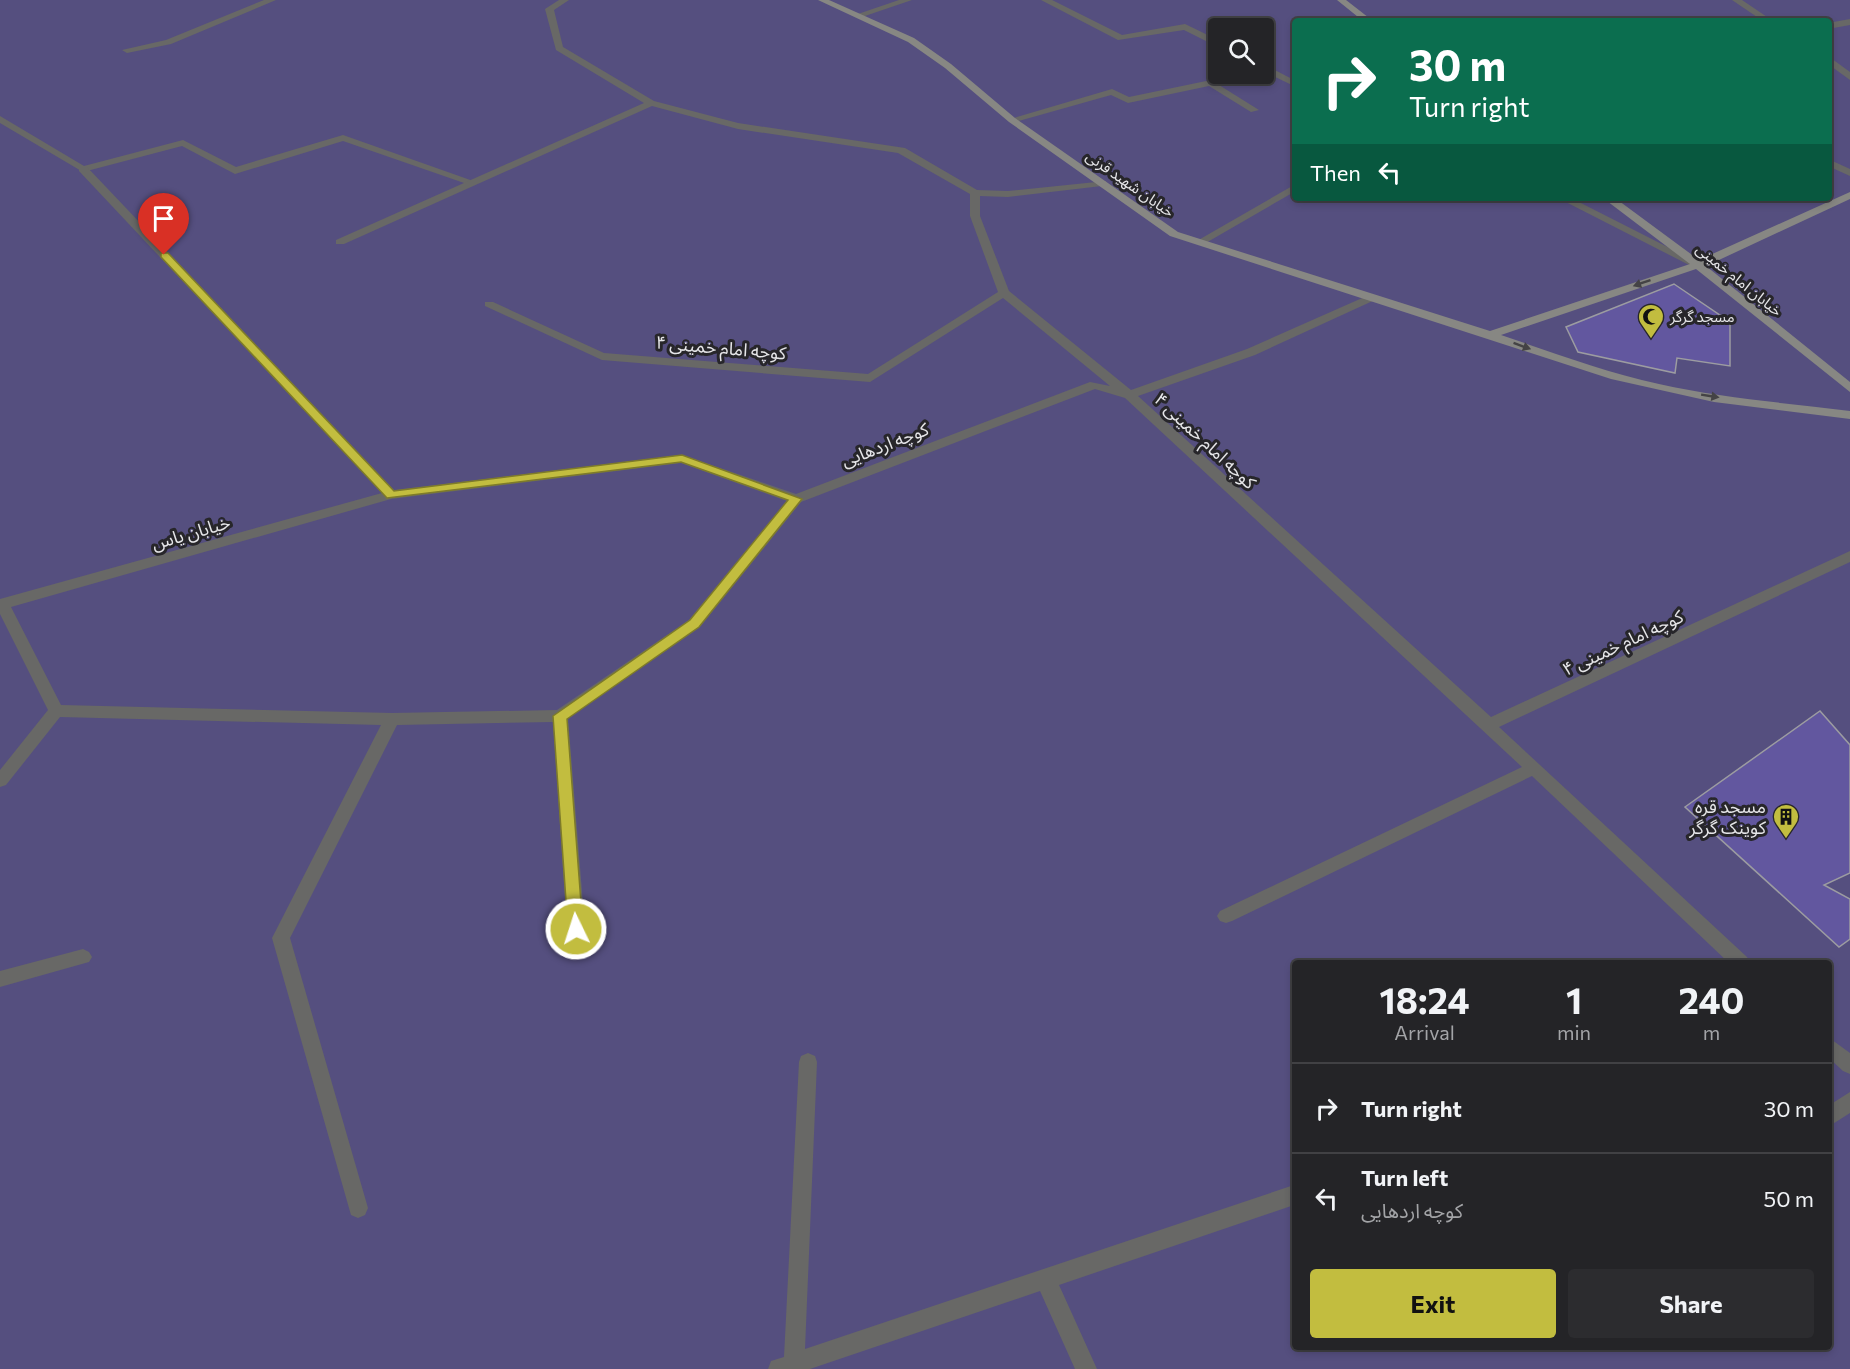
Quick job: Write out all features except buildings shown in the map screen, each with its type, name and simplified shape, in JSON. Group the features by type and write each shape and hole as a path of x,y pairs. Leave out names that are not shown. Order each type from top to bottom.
{"main road":[{"name":"خیابان شهید قرنی","path":"822,0 912,40 948,66 1012,120 1174,234 1490,334 1565,362 1635,382 1756,403 1850,415"},
{"path":"1341,0 1365,18"},
{"path":"1490,334 1698,265 1850,195"},
{"name":"خیابان امام خمینی","path":"1612,201 1698,265 1850,388"}],"street":[{"path":"127,50 168,42 272,0"},
{"path":"565,0 549,9 560,48 651,103 738,126 902,150 975,193 1008,194 1101,183"},
{"path":"859,15 908,0"},
{"path":"1045,0 1121,38 1185,27 1208,39"},
{"path":"1736,0 1763,18"},
{"path":"1832,25 1850,22"},
{"path":"1832,62 1850,77"},
{"path":"1274,73 1292,82"},
{"path":"1012,120 1112,92 1128,100 1211,83 1254,110"},
{"path":"340,242 651,103"},
{"path":"0,119 83,169 391,495 682,459 796,499 694,624 560,716 392,719 56,711"},
{"path":"83,169 183,143 235,171 343,138 471,183"},
{"path":"1832,164 1850,173"},
{"path":"1200,243 1292,189"},
{"path":"975,193 975,216 1004,293"},
{"path":"1569,201 1698,265"},
{"name":"کوچه امام خمینی ۴","path":"489,304 602,356 870,378 1004,293 1129,395 1489,725 1850,556"},
{"path":"1129,395 1251,352 1372,297"},
{"name":"کوچه اردهایی","path":"796,499 1094,385 1129,395"},
{"name":"خیابان یاس","path":"1,604 391,495"},
{"path":"1,604 56,711"},
{"path":"0,781 56,711"},
{"path":"1474,712 1738,960"},
{"path":"560,716 576,929"},
{"path":"358,1208 281,938 392,719"},
{"path":"1226,916 1534,768"},
{"path":"0,979 83,957"},
{"path":"1832,1049 1850,1065"},
{"path":"808,1062 788,1368 1292,1196"},
{"path":"1832,1115 1850,1101"},
{"path":"1046,1280 1086,1369"}],"shaded area":[{"path":"0,0 1850,0 1850,1369 0,1369"}],"place":[{"name":"مسجد گرگر","path":"1651,340"},
{"name":"مسجد قره کوینک گرگر","path":"1786,840"}],"route":[{"path":"164,255 391,495 682,459 796,499 694,624 560,716 576,929"}]}
